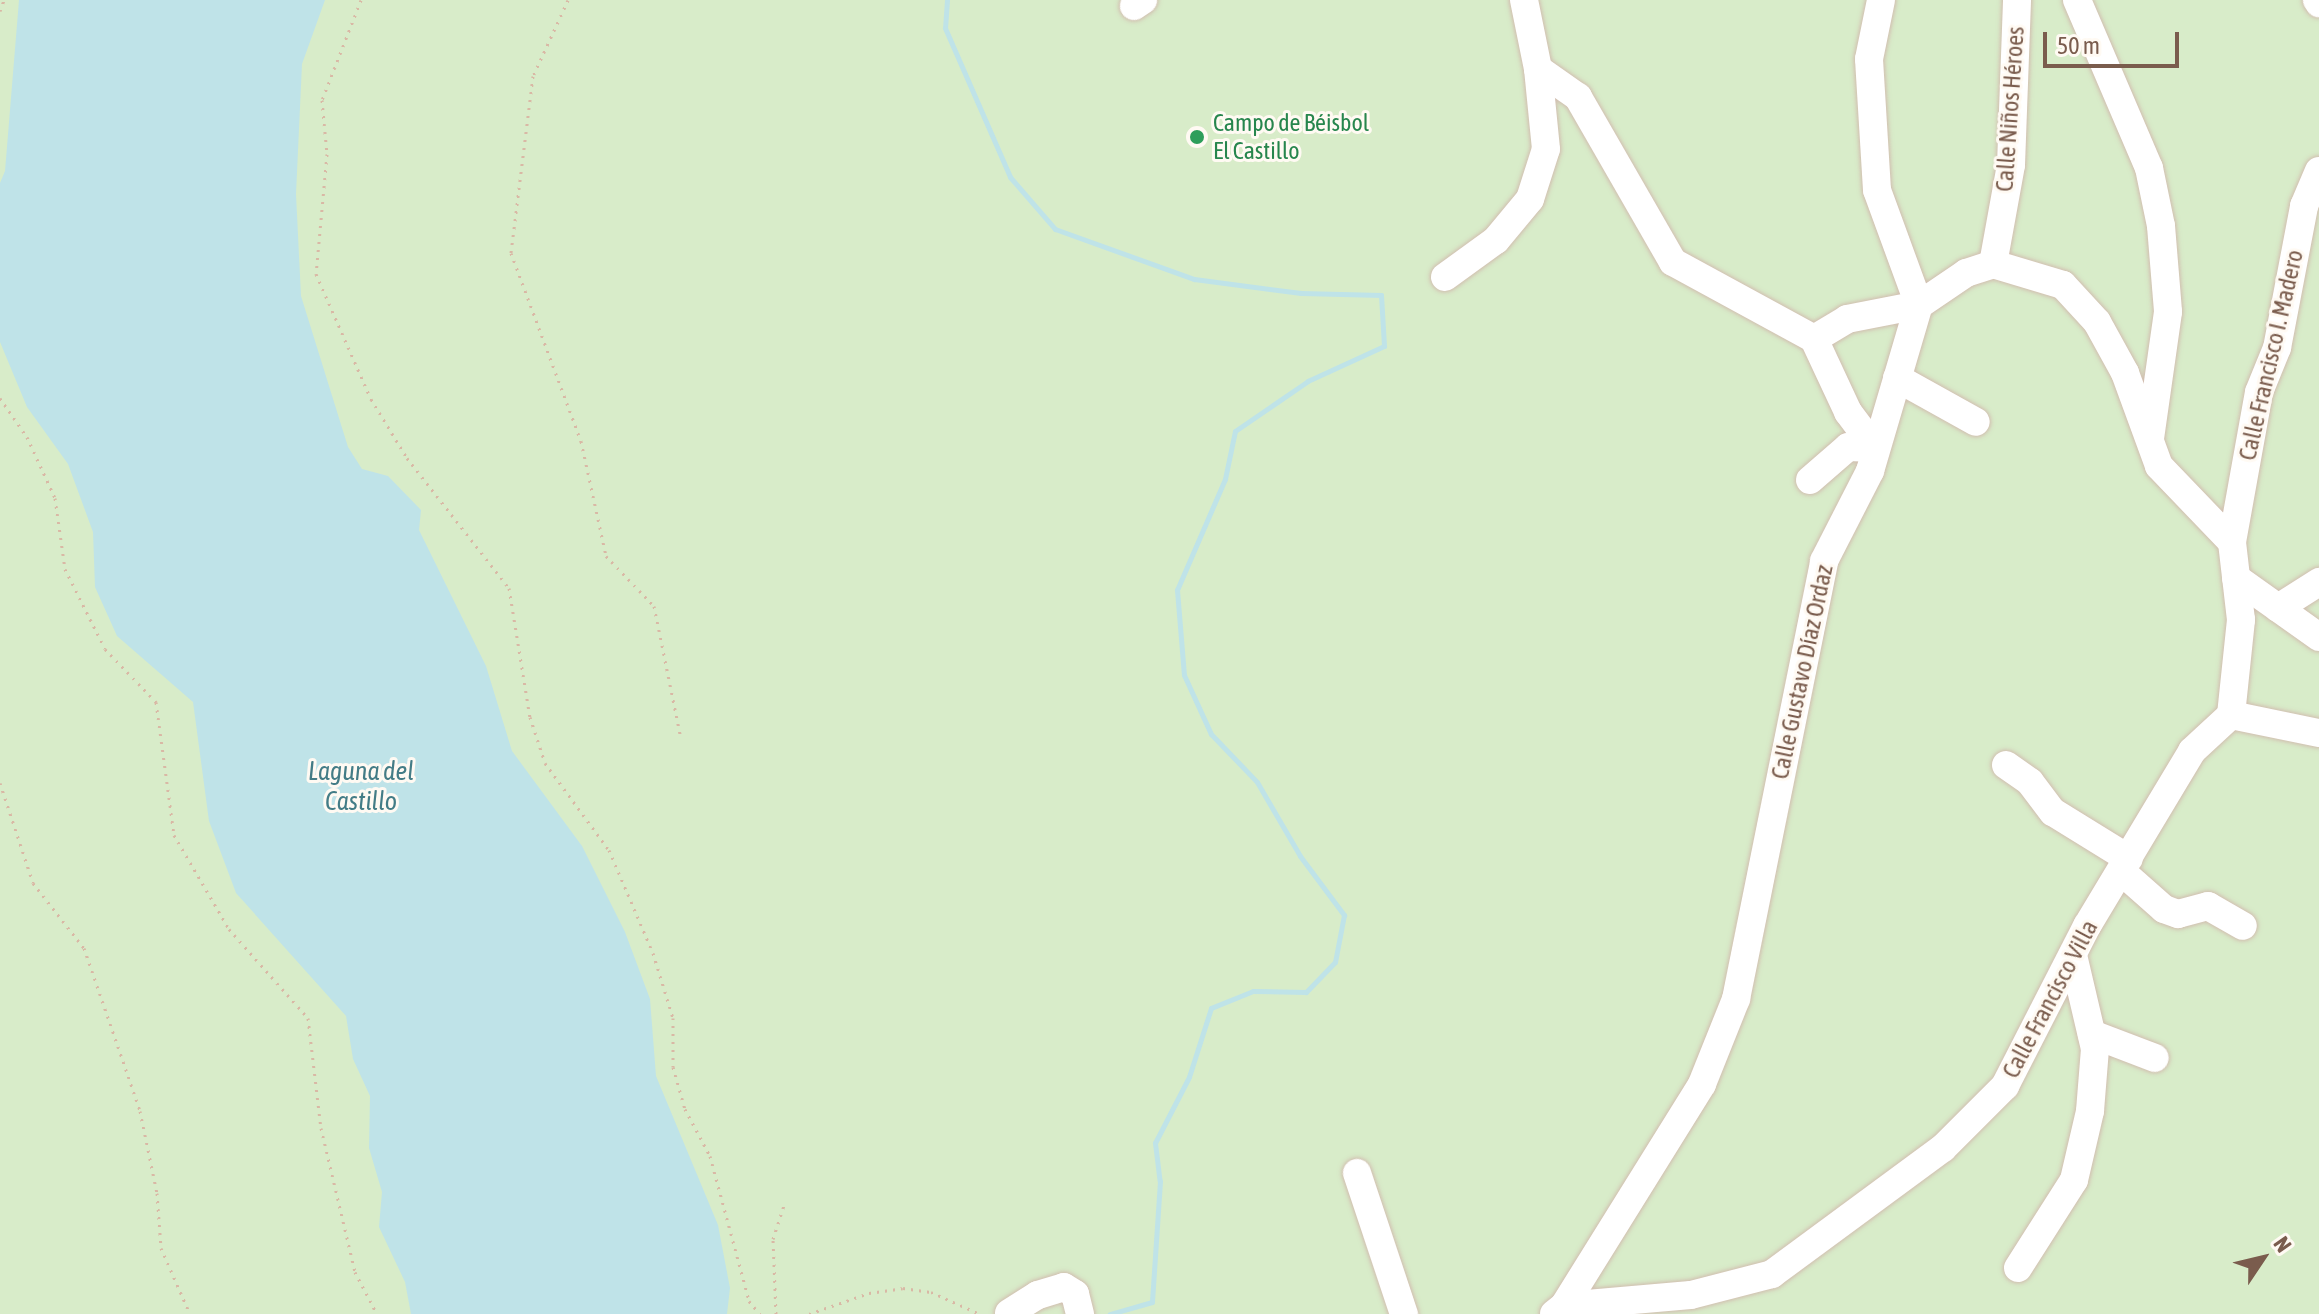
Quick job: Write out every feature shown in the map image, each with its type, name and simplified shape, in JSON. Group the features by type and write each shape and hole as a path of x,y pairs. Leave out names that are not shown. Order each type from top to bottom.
{"street":[{"path":"1445,277 1496,240 1530,199 1546,149 1538,69 1524,0"},
{"path":"1881,0 1869,59 1877,190 1919,305"},
{"name":"Calle Niños Héroes","path":"1993,264 2011,165 2017,0"},
{"path":"2077,0 2149,168 2161,226 2168,312 2149,443"},
{"path":"1538,69 1578,97 1673,262 1814,339 1848,412 1875,448"},
{"path":"2314,183 2319,225"},
{"name":"Calle Francisco I. Madero","path":"2232,542 2259,392 2277,348 2314,183"},
{"path":"1814,339 1847,319 1919,305 1966,273 1993,264 2063,285 2097,322 2125,373 2159,466 2232,542 2241,620 2231,715 2255,724 2319,733"},
{"name":"Calle Gustavo Díaz Ordaz","path":"1559,1310 1702,1084 1736,999 1824,561 1870,471 1919,305"},
{"path":"1897,378 1976,422"},
{"path":"1810,480 1848,447 1875,448"},
{"path":"2236,578 2319,637"},
{"path":"2278,608 2319,582"},
{"name":"Calle Francisco Villa","path":"1559,1310 1691,1295 1772,1274 1943,1148 2005,1086 2073,955 2192,751 2231,715"},
{"path":"2006,765 2030,782 2053,812 2125,865 2164,909 2178,914 2208,906 2243,926"},
{"path":"2018,1268 2074,1180 2090,1111 2092,1034 2073,955"},
{"path":"2092,1034 2155,1058"},
{"path":"1357,1173 1404,1314"},
{"path":"1009,1313 1038,1295 1064,1287 1075,1294 1080,1311"}],"path":[{"path":"0,11 4,0"},
{"path":"361,0 322,100 327,154 316,274 378,411 407,458 509,588 530,717 545,763 609,850 653,953 673,1018 673,1067 685,1109 710,1156 749,1301 760,1314"},
{"path":"568,0 533,76 511,253 581,441 606,556 654,606 680,734"},
{"path":"0,398 27,437 55,498 65,569 105,649 156,702 174,835 229,929 308,1018 321,1128 355,1272 377,1314"},
{"path":"0,783 33,883 84,948 140,1111 157,1193 161,1248 190,1314"},
{"path":"776,1314 773,1239 785,1203"},
{"path":"809,1314 843,1300 903,1288 931,1292 980,1314"}],"green space":[{"path":"0,0 2319,0 2319,1314 0,1314"}],"water":[{"name":"Laguna del Castillo","path":"19,0 325,0 302,64 296,194 301,296 348,447 362,469 388,476 421,510 419,530 486,666 512,751 582,846 625,932 650,999 656,1076 718,1225 730,1288 727,1314 411,1314 405,1282 379,1227 382,1192 369,1148 370,1096 353,1059 346,1016 236,893 209,821 193,702 117,636 95,587 93,532 68,464 27,407 0,342 0,183 5,171"}],"waterway":[{"path":"947,0 945,28 1010,177 1055,229 1194,279 1301,293 1381,295 1384,346 1308,381 1235,431 1225,479 1177,590 1184,675 1211,734 1257,782 1300,856 1344,915 1335,962 1306,992 1253,991 1211,1008 1189,1077 1155,1143 1160,1181 1152,1302 1110,1314"}],"place":[{"name":"Campo de Béisbol El Castillo","path":"1197,137"}]}
